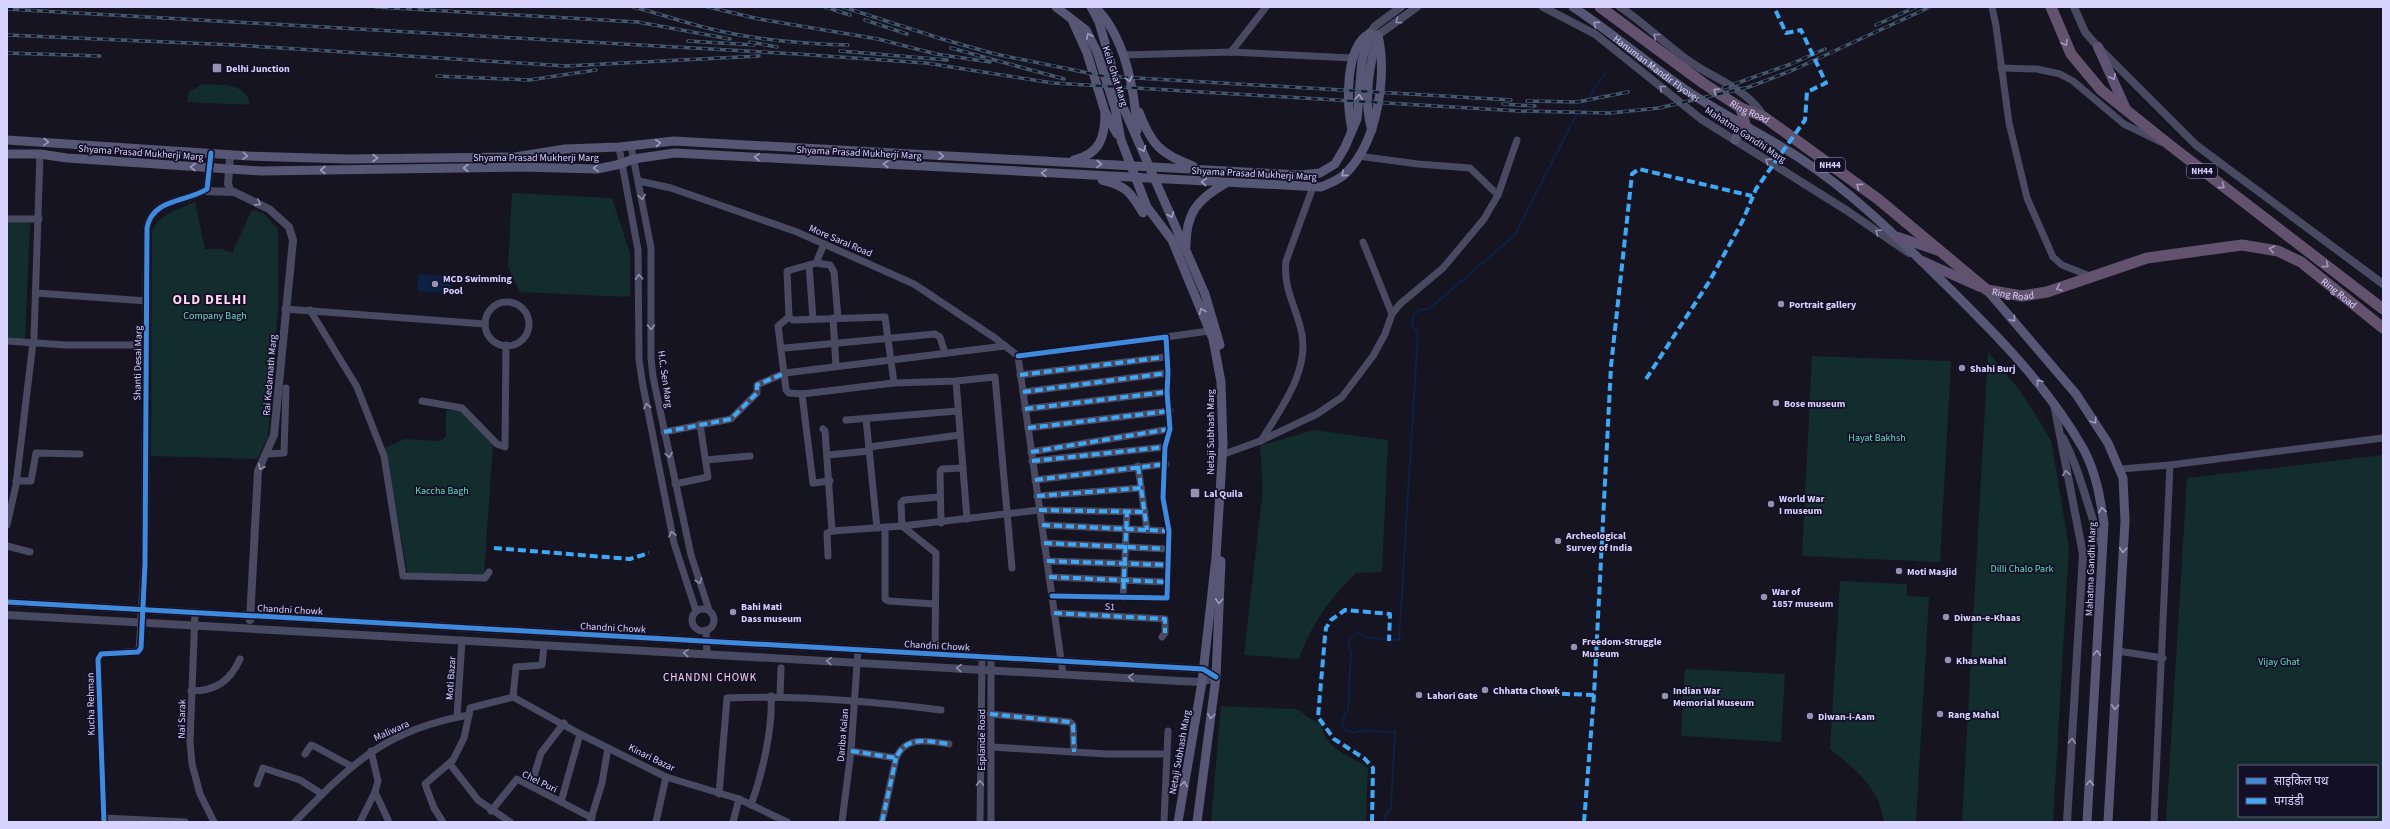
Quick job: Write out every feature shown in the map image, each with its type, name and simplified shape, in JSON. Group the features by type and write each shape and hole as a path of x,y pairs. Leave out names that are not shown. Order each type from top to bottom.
{"highway":[{"name":"Hanuman Mandir Flyover","path":"1600,7 1664,53"},
{"name":"Ring Road","path":"2051,7 2062,38 2071,54 2101,90 2170,146 2383,309"},
{"path":"1664,53 1687,60"},
{"name":"Ring Road","path":"1664,53 1741,108 1764,117 1878,200 1987,290 2022,296 2047,292 2090,276 2147,258 2242,245 2278,251 2301,262 2383,328"},
{"path":"1741,108 1745,124"}],"main road":[{"name":"Kela Ghat Marg","path":"1056,7 1086,30 1098,52 1116,108 1121,140 1136,178"},
{"name":"Kela Ghat Marg","path":"1091,7 1098,22 1124,109 1156,179"},
{"path":"1095,7 1107,19 1123,55 1136,105 1148,136 1161,151 1180,162 1202,170"},
{"name":"Hanuman Mandir Flyover","path":"1574,8 1684,89 1745,124"},
{"path":"1069,16 1087,53 1105,112 1121,140"},
{"name":"Shyama Prasad Mukherji Marg","path":"1352,129 1348,115 1352,58 1357,45 1374,34"},
{"name":"Shyama Prasad Mukherji Marg","path":"7,140 211,154 347,159 515,157 565,149 619,147 674,141 1300,175 1320,173 1336,164 1345,147 1357,119 1362,60 1374,34"},
{"name":"Shyama Prasad Mukherji Marg","path":"7,154 40,154 67,158 269,171 519,167 597,169 621,164 633,159 675,153 1083,176 1321,187 1335,182 1348,172 1372,130 1376,116 1382,55 1374,34"},
{"path":"2098,47 2126,109"},
{"path":"1136,105 1137,135"},
{"path":"1063,162 1086,157 1100,145 1105,128 1105,112"},
{"path":"1735,140 1745,124"},
{"name":"Mahatma Gandhi Marg","path":"1745,124 1803,160 1898,237 1982,320 2036,379 2053,401 2084,451 2098,484 2104,523 2087,822"},
{"path":"1083,176 1114,183 1130,193 1136,198 1143,212 1172,240"},
{"name":"Netaji Subhash Marg","path":"1136,178 1147,207 1172,240 1210,331 1221,382 1223,444 1216,558 1202,682 1178,822"},
{"name":"Netaji Subhash Marg","path":"1156,179 1205,294 1220,346 1225,379 1227,454 1216,678 1197,822"},
{"path":"1186,249 1186,231 1192,212 1207,194 1226,183"},
{"path":"1898,237 1941,251"},
{"path":"1922,261 1987,290 2076,394 2108,442 2120,469 2125,521 2108,822"}],"street":[{"path":"1231,52 1266,7"},
{"name":"Shyama Prasad Mukherji Marg","path":"1374,34 1375,26 1401,7"},
{"name":"Shyama Prasad Mukherji Marg","path":"1374,34 1417,7"},
{"name":"Mahatma Gandhi Marg","path":"1544,7 1595,34 1701,119 1846,210 1922,261"},
{"path":"1620,7 1687,60 1744,95 1758,106 1764,117"},
{"path":"1992,7 1996,21 2001,68 2018,166 2027,198 2046,246 2053,258 2062,265 2090,276"},
{"path":"2074,7 2085,32 2098,47 2196,145 2383,284"},
{"path":"1123,55 1231,52 1352,58"},
{"path":"2001,68 2037,69 2060,74 2072,81 2124,124 2170,146"},
{"path":"1227,454 1260,441 1318,414 1342,397 1373,356 1385,334 1392,314 1407,296 1442,268 1484,219 1498,195 1517,140"},
{"name":"H.C. Sen Marg","path":"631,146 651,248 651,358 672,473 694,567 708,610"},
{"path":"619,147 638,250 639,360 674,543 696,611"},
{"path":"7,525 16,481 34,340 40,154"},
{"path":"204,190 208,186 211,154"},
{"path":"230,155 228,186 233,192"},
{"path":"1358,156 1472,169 1498,195"},
{"name":"More Sarai Road","path":"639,181 671,188 824,244 914,284 1018,356"},
{"path":"1260,441 1290,395 1298,372 1302,353 1301,327 1290,300 1285,271 1286,261 1313,187"},
{"name":"Shanti Desai Marg","path":"141,622 145,564 147,228 149,219 154,212 171,202 204,190 233,192"},
{"name":"Rai Kedarnath Marg","path":"233,192 244,195 269,209 291,230 293,240 285,309 274,434 267,454 258,471 249,628"},
{"path":"7,219 39,219"},
{"path":"1363,242 1392,314"},
{"path":"813,319 813,264 824,244"},
{"path":"789,317 787,271 813,264 830,265 834,272 836,366"},
{"path":"36,293 147,301"},
{"path":"503,302 511,302 524,310 528,316 528,331 519,342 506,345 494,341 486,330 485,324 490,310 503,302"},
{"path":"285,309 485,324"},
{"path":"310,310 357,387 384,456 403,576 486,578 489,572"},
{"path":"789,317 792,320 883,316 886,320 889,359 894,383"},
{"path":"789,317 778,326 786,390 789,393 802,394 894,383 956,381 995,377 1012,568"},
{"path":"1063,674 1018,356 1210,331"},
{"path":"785,348 935,334 940,337 945,353"},
{"path":"1052,596 1167,598 1166,582 1169,531 1163,498 1166,464 1165,447 1170,429 1170,411 1167,392 1168,373 1166,337"},
{"path":"7,341 34,340 66,345 146,345"},
{"path":"422,401 462,408 497,444 504,448 506,345"},
{"path":"664,432 731,419 757,393 757,385 785,373 889,359 1005,346"},
{"path":"1020,375 1166,357"},
{"path":"1023,392 1168,373"},
{"path":"956,381 967,519"},
{"path":"267,454 281,454 284,452 286,388"},
{"path":"1025,409 1167,392"},
{"path":"802,394 813,483 830,481"},
{"path":"2053,401 2082,554 2067,822"},
{"path":"846,420 958,411"},
{"path":"1028,428 1170,411"},
{"path":"866,418 877,528"},
{"path":"675,484 708,477 700,424"},
{"path":"823,429 825,431 828,455 832,531"},
{"path":"1031,452 1170,429"},
{"path":"2060,432 2074,458 2088,509 2102,546"},
{"path":"828,455 960,435"},
{"path":"2120,469 2170,465 2383,438"},
{"path":"1032,461 1165,447"},
{"path":"16,481 31,481 36,452 80,454"},
{"path":"706,460 750,456"},
{"path":"1035,480 1138,466 1166,464"},
{"path":"2154,822 2163,658 2170,465"},
{"path":"1138,466 1147,530"},
{"path":"941,522 941,470 962,468"},
{"path":"660,474 672,473"},
{"path":"1037,496 1141,488"},
{"path":"902,526 902,501 940,497"},
{"path":"828,556 827,534 832,531 885,528 1039,510 1145,512"},
{"path":"1123,598 1127,512"},
{"path":"1042,525 1169,531"},
{"path":"902,526 936,553 934,654"},
{"path":"885,528 885,599 888,601 935,604"},
{"path":"1044,543 1168,549"},
{"path":"7,546 30,552"},
{"path":"1047,561 1168,565"},
{"path":"1049,577 1166,582"},
{"name":"Chandni Chowk","path":"7,602 1203,669"},
{"path":"704,609 708,610 714,617 714,622 706,630 700,630 694,626 692,618 696,611 704,609"},
{"name":"Nai Sarak","path":"195,612 191,691 192,764 197,787 214,822"},
{"name":"S1","path":"1054,614 1165,618 1165,633 1162,637"},
{"path":"7,615 1202,682 1216,678"},
{"name":"Kucha Rehman","path":"104,820 105,800 100,750 98,659 101,654 139,651 141,622"},
{"path":"706,630 707,654"},
{"name":"Moti Bazar","path":"457,718 462,640"},
{"path":"443,822 434,808 425,784 450,764 464,738 470,708 513,697 516,667 542,665 544,645"},
{"name":"Dariba Kalan","path":"842,822 851,751 858,650"},
{"path":"2118,651 2163,658"},
{"path":"980,822 982,657"},
{"name":"Esplande Road","path":"991,658 991,822"},
{"path":"191,691 207,690 226,682 240,659"},
{"path":"780,696 781,668"},
{"path":"1203,669 1216,678"},
{"path":"751,805 762,776 772,710 771,696"},
{"path":"719,794 727,698 780,696 854,700 941,710"},
{"name":"Kinari Bazar","path":"513,697 564,723 580,734 666,776 719,794 739,799 784,821"},
{"path":"990,714 1070,722 1073,725 1074,752"},
{"name":"Maliwara","path":"295,822 351,766 386,741 457,718 469,716"},
{"path":"531,786 543,750 564,723"},
{"path":"1164,822 1168,731"},
{"path":"561,802 580,734"},
{"path":"882,822 896,758 902,747 919,740 949,744"},
{"path":"305,754 311,745 351,766"},
{"path":"991,747 1074,752 1167,754"},
{"path":"591,820 602,783 608,748"},
{"path":"360,822 375,792 378,781 371,751"},
{"path":"851,751 896,758"},
{"path":"450,764 472,794 491,811 510,822"},
{"path":"257,784 262,768 300,780 322,794"},
{"path":"656,822 666,776"},
{"name":"Chel Puri","path":"491,811 515,779 561,802 591,820"},
{"path":"375,792 389,822"},
{"path":"733,822 739,799"},
{"path":"104,820 185,822"}],"green space":[{"path":"203,84 232,86 244,92 250,105 187,102 189,92"},
{"path":"512,193 612,198 630,253 630,297 520,292 508,267"},
{"name":"Company Bagh","path":"195,202 205,249 221,249 232,253 252,210 263,213 278,229 278,309 268,437 257,459 151,456 152,230 160,219 177,209"},
{"path":"7,222 30,223 25,339 7,339"},
{"name":"Dilli Chalo Park","path":"1988,352 2021,392 2051,440 2069,547 2053,822 1962,822"},
{"name":"Hayat Bakhsh","path":"1812,356 1951,361 1940,562 1802,556"},
{"name":"Kaccha Bagh","path":"446,410 461,411 493,443 484,576 408,576 385,448 405,439 441,441 446,436"},
{"path":"1314,430 1388,440 1382,572 1356,573 1346,583 1329,603 1315,624 1299,659 1244,655 1263,489 1260,446"},
{"name":"Vijay Ghat","path":"2383,455 2383,822 2166,822 2187,478"},
{"path":"1840,581 1907,584 1907,596 1929,597 1916,822 1884,822 1882,810 1872,789 1857,772 1830,749"},
{"path":"1685,669 1785,674 1781,742 1681,736"},
{"path":"1221,706 1295,709 1302,712 1312,720 1320,723 1323,733 1333,746 1368,768 1366,822 1211,822"}],"water":[{"name":"MCD Swimming Pool","path":"418,274 452,277 451,293 417,291"}],"waterway":[{"path":"1384,822 1386,813 1391,808 1395,732 1362,731 1353,733 1345,730 1342,721 1348,710 1351,652 1348,645 1350,638 1358,633 1369,638 1399,640 1418,333 1412,326 1413,316 1420,310 1429,309 1515,235 1574,119 1606,72"}],"railway":[{"path":"376,7 638,22 730,39"},
{"path":"633,7 698,26 742,36 812,44 848,45"},
{"path":"708,7 759,19 878,39 936,54 990,62"},
{"path":"825,7 850,15"},
{"path":"843,7 942,39 995,54 1103,76 1511,100"},
{"path":"1876,25 1916,7"},
{"path":"7,9 797,54 926,63 1053,83 1519,111 1610,113 1659,108 1749,87 1793,70 1930,7"},
{"path":"865,20 907,34"},
{"path":"7,35 235,45 566,66 759,56"},
{"path":"688,41 754,45"},
{"path":"750,42 777,47"},
{"path":"951,48 1064,79"},
{"path":"1723,88 1791,64 1825,49"},
{"path":"840,51 947,60"},
{"path":"7,53 100,56"},
{"path":"437,76 529,80 596,70"},
{"path":"1527,101 1577,102 1628,92"},
{"path":"1503,104 1535,106"}],"marked path":[{"path":"1646,379 1709,282 1743,220 1756,189 1805,120 1807,92 1826,83 1801,30 1786,33 1774,7"},
{"path":"1584,822 1594,695 1611,366 1632,174 1639,169 1752,196"},
{"path":"1020,375 1166,357"},
{"path":"664,432 731,419 757,393 757,385 785,373"},
{"path":"1023,392 1168,373"},
{"path":"1025,409 1167,392"},
{"path":"1028,428 1170,411"},
{"path":"1031,452 1170,429"},
{"path":"1032,461 1165,447"},
{"path":"1035,480 1166,464"},
{"path":"1138,466 1147,530"},
{"path":"1037,496 1141,488"},
{"path":"1039,510 1145,512"},
{"path":"1120,598 1123,598 1127,512"},
{"path":"1042,525 1169,531"},
{"path":"1044,543 1168,549"},
{"path":"494,548 630,559 649,553"},
{"path":"1047,561 1168,565"},
{"path":"1049,577 1166,582"},
{"path":"1372,822 1373,768 1365,759 1334,739 1318,717 1326,628 1331,620 1345,610 1390,614 1389,641"},
{"path":"1054,613 1165,619 1165,633"},
{"path":"1538,693 1594,695"},
{"path":"990,714 1070,722 1073,725 1074,752"},
{"path":"851,751 896,758 900,751 906,746 918,741 949,744"},
{"path":"882,822 896,758"}],"cycle path":[{"path":"104,822 98,659 101,654 138,652 141,648 145,564 147,228 150,218 163,206 207,189 211,153"},
{"path":"1018,356 1166,337 1168,373 1167,392 1170,429 1165,447 1163,498 1169,531 1167,598 1052,596"},
{"path":"7,602 1203,669 1216,677"}],"place":[{"name":"Delhi Junction","path":"217,68"},
{"name":"MCD Swimming Pool","path":"435,284"},
{"name":"Portrait gallery","path":"1781,304"},
{"name":"Shahi Burj","path":"1962,368"},
{"name":"Bose museum","path":"1776,403"},
{"name":"Lal Quila","path":"1195,493"},
{"name":"World War I museum","path":"1771,504"},
{"name":"Archeological Survey of India","path":"1558,541"},
{"name":"Moti Masjid","path":"1899,571"},
{"name":"War of 1857 museum","path":"1764,597"},
{"name":"Bahi Mati Dass museum","path":"733,612"},
{"name":"Diwan-e-Khaas","path":"1946,617"},
{"name":"Freedom-Struggle Museum","path":"1574,647"},
{"name":"Khas Mahal","path":"1948,660"},
{"name":"Chhatta Chowk","path":"1485,690"},
{"name":"Lahori Gate","path":"1419,695"},
{"name":"Indian War Memorial Museum","path":"1665,696"},
{"name":"Rang Mahal","path":"1940,714"},
{"name":"Diwan-i-Aam","path":"1810,716"}],"district":[{"name":"OLD DELHI","path":"210,299"},
{"name":"CHANDNI CHOWK","path":"710,677"}]}
